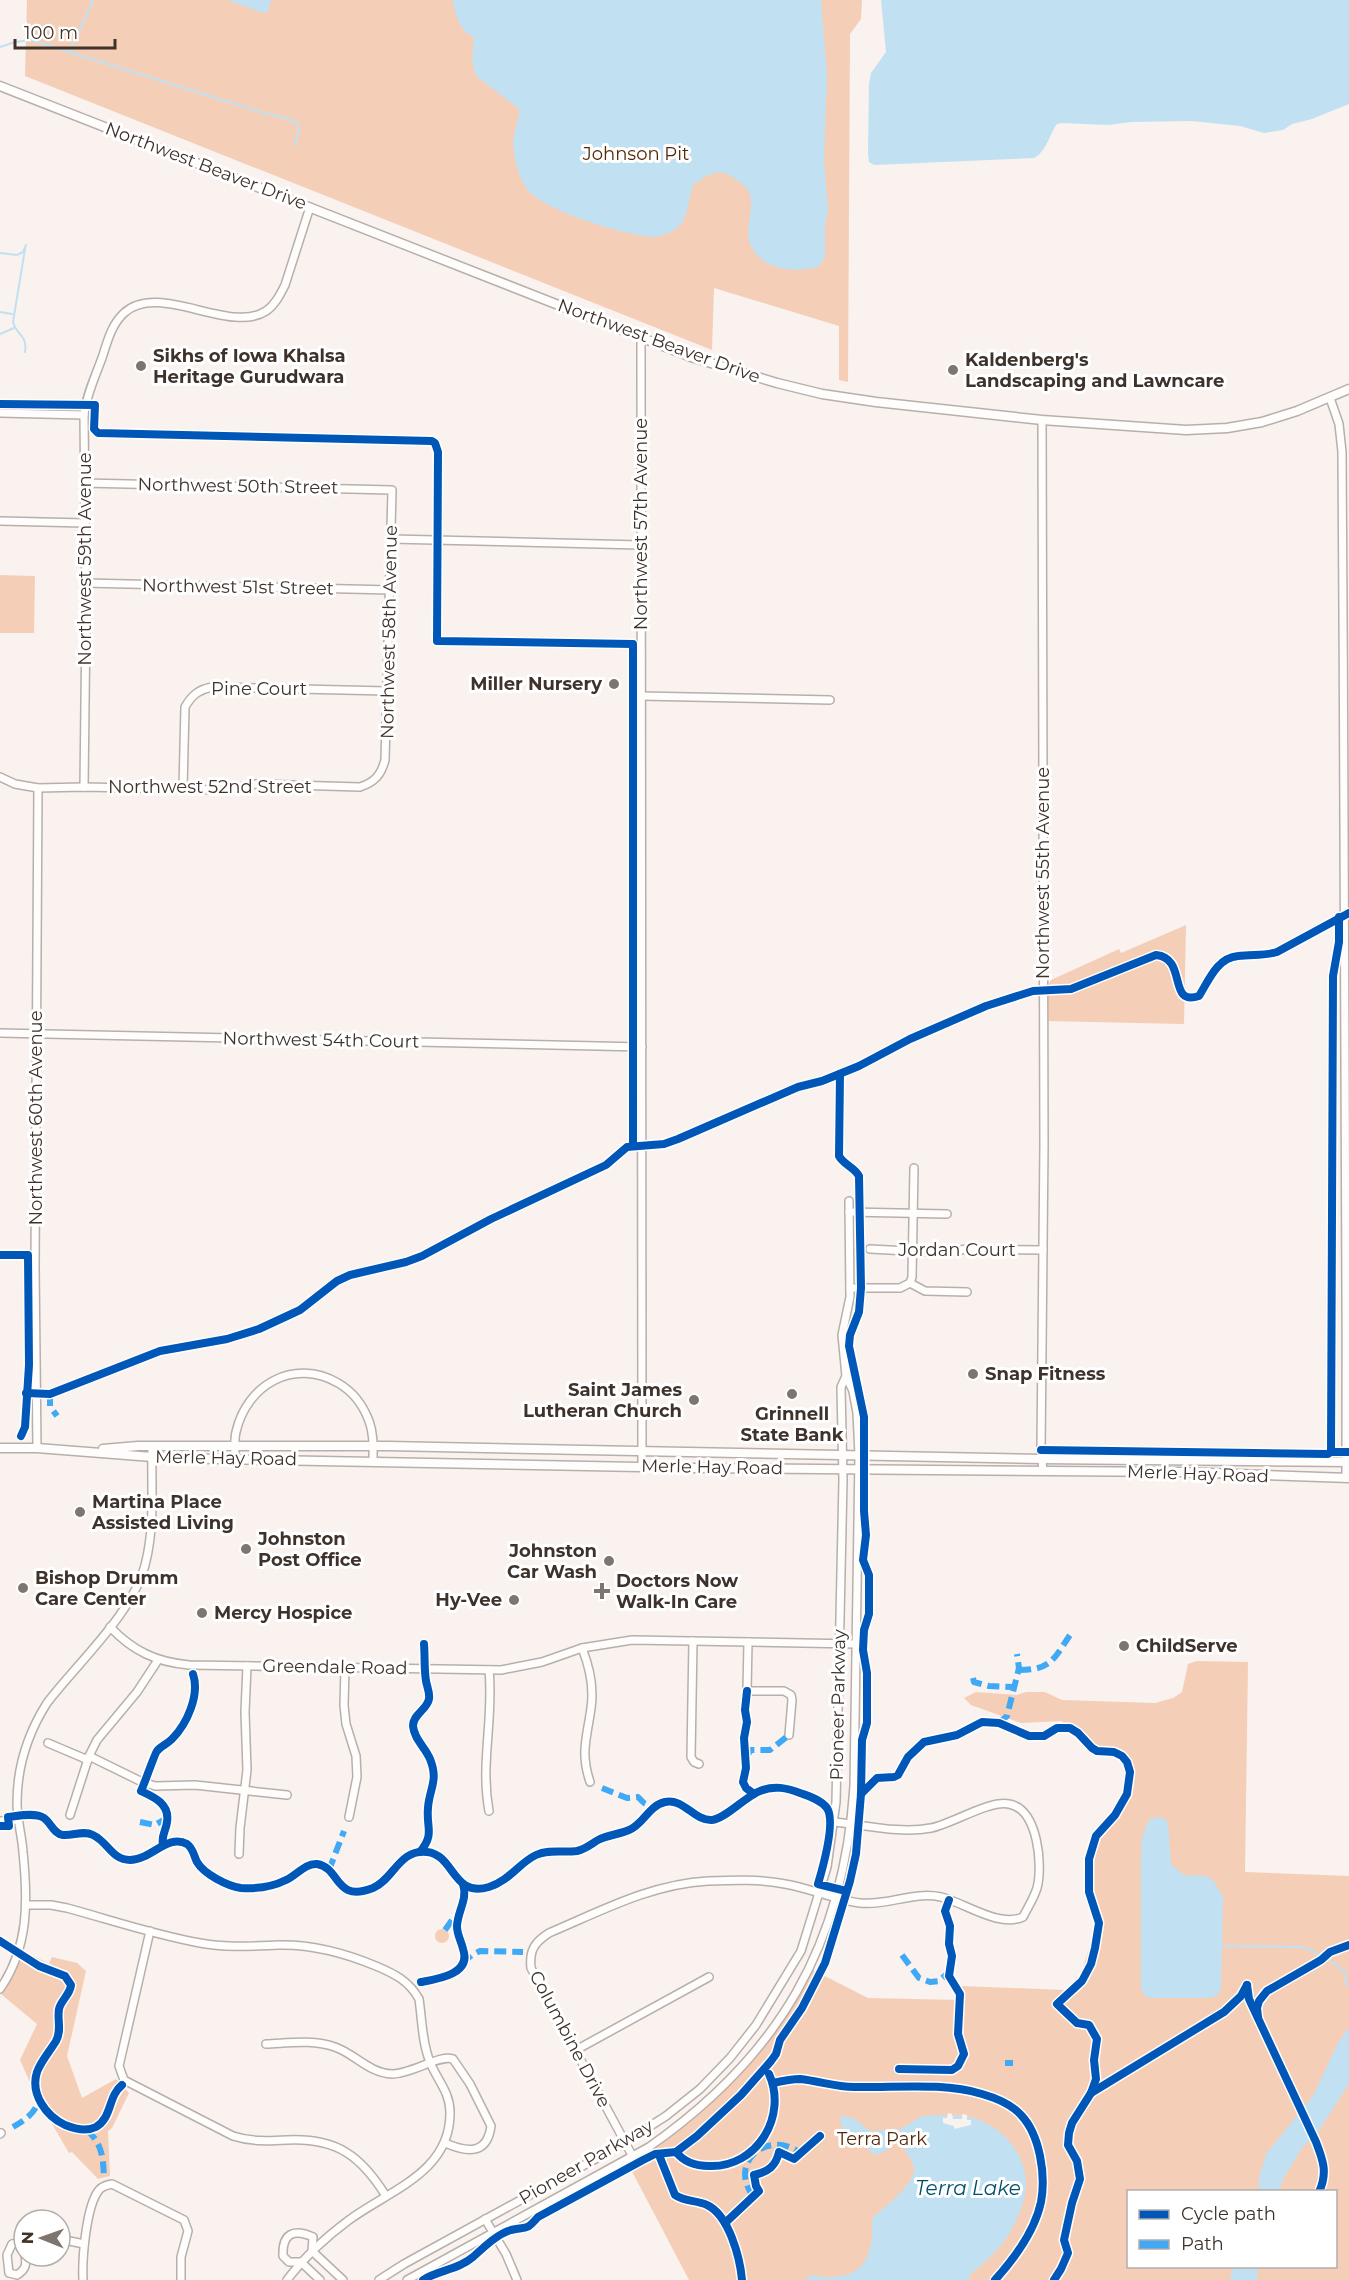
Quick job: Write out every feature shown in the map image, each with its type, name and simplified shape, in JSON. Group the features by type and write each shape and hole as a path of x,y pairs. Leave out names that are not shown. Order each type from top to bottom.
{"main road":[{"name":"Northwest Beaver Drive","path":"0,86 641,338 733,370 822,394 1042,420 1206,430 1262,422 1349,390"},
{"name":"Merle Hay Road","path":"76,1451 152,1447 373,1446 1041,1459 1348,1462"},
{"name":"Merle Hay Road","path":"0,1448 37,1448 151,1457 235,1459 843,1470 1182,1472 1348,1478"}],"street":[{"name":"Northwest 59th Avenue","path":"84,787 86,583 84,415 86,400 110,334 116,322 125,312 152,302 236,316 258,315 267,311 279,297 285,285 310,207"},
{"name":"Northwest 57th Avenue","path":"641,338 642,1466"},
{"path":"1330,398 1339,424 1342,452 1348,1478"},
{"path":"0,412 84,415"},
{"name":"Northwest 55th Avenue","path":"1042,420 1041,1459 1043,1471"},
{"name":"Northwest 50th Street","path":"84,483 392,490"},
{"name":"Northwest 58th Avenue","path":"381,774 385,760 388,691 392,490"},
{"path":"0,521 85,523"},
{"path":"391,539 640,545"},
{"name":"Northwest 51st Street","path":"86,583 391,590"},
{"name":"Pine Court","path":"183,789 185,707 199,689 212,687 388,691"},
{"path":"640,696 830,700"},
{"name":"Northwest 52nd Street","path":"0,777 15,784 38,788 223,790 256,784 360,787 372,783 381,774"},
{"name":"Northwest 60th Avenue","path":"37,1448 38,788"},
{"name":"Northwest 54th Court","path":"0,1033 642,1047"},
{"path":"910,1283 913,1250 914,1168"},
{"name":"Pioneer Parkway","path":"407,2280 633,2157 677,2128 712,2100 743,2068 771,2033 795,1996 815,1956 836,1896 852,1824 859,1455 857,1413 853,1391 846,1376 842,1335 849,1308 849,1201"},
{"path":"849,1212 947,1214"},
{"name":"Jordan Court","path":"870,1249 946,1253 966,1249 1043,1250"},
{"path":"850,1288 900,1288 910,1283"},
{"path":"910,1283 922,1291 967,1292"},
{"path":"235,1459 236,1432 242,1415 258,1391 281,1377 301,1372 328,1377 353,1395 369,1420 373,1462"},
{"name":"Pioneer Parkway","path":"379,2280 485,2219 626,2143 666,2116 700,2089 730,2058 756,2025 801,1951 827,1867 834,1822 843,1470 842,1387 846,1376"},
{"path":"0,1989 22,1942 27,1905 17,1803 20,1770 34,1727 47,1703 129,1602 146,1562 150,1533 152,1447"},
{"name":"Greendale Road","path":"110,1627 124,1642 141,1653 158,1660 189,1665 489,1670 521,1667 582,1648 632,1640 855,1644"},
{"path":"693,1641 691,1757 699,1764"},
{"path":"748,1642 747,1690 784,1691 791,1695 789,1735"},
{"path":"582,1648 592,1684 591,1707 583,1753 590,1782"},
{"path":"70,1815 88,1758 104,1729 137,1692 158,1660"},
{"path":"240,1854 240,1828 246,1791 247,1666"},
{"path":"345,1668 346,1724 356,1756 357,1778 349,1817"},
{"path":"489,1670 491,1709 484,1766 489,1811"},
{"path":"48,1743 155,1786 195,1785 287,1795"},
{"name":"Columbine Drive","path":"633,2157 531,1968 530,1957 533,1947 549,1933 647,1891 682,1883 768,1882 820,1892 857,1903 871,1904 909,1896 931,1895 1009,1921 1023,1917 1031,1903 1037,1887 1039,1870 1034,1831 1027,1815 1017,1806 994,1804 929,1828 904,1829 852,1824"},
{"path":"0,1821 18,1820"},
{"path":"834,1822 852,1824"},
{"path":"27,1905 67,1908 201,1943 225,1946 280,1945 329,1950 351,1955 392,1973 409,1984 419,1999 430,2064 442,2084 449,2104 449,2126 445,2143 439,2155 425,2170 349,2220 318,2245 288,2280"},
{"path":"150,1931 119,2066 124,2079 233,2136 245,2140 317,2141 335,2146 366,2167 386,2196"},
{"path":"576,2050 709,1977"},
{"path":"266,2044 301,2042 334,2046 370,2068 392,2074 405,2073 443,2057 449,2057 457,2062 491,2121 487,2140 476,2149 462,2150 445,2143"},
{"path":"83,2280 84,2244 98,2191 112,2184 179,2217 187,2225 188,2231 181,2257 181,2280"},
{"path":"485,2219 494,2232 517,2280"},
{"path":"312,2251 313,2237 301,2232 292,2234 283,2245 283,2256 289,2262 302,2262 320,2280"},
{"path":"72,2242 84,2244"},
{"path":"12,2244 7,2255 9,2273 17,2275 24,2268"},
{"path":"312,2251 343,2280"}],"green space":[{"name":"Johnson Pit","path":"27,0 862,0 861,19 850,34 848,382 839,380 839,326 714,288 712,350 25,76"},
{"path":"0,575 35,576 34,633 0,633"},
{"path":"1186,925 1184,1024 1047,1021 1047,988 1051,980 1119,949 1121,953"},
{"name":"Terra Park","path":"1197,1661 1248,1662 1245,1872 1349,1876 1349,2280 689,2280 626,2160 649,2147 743,2068 809,1968 868,1998 960,2000 961,1986 1065,1990 1081,1974 1092,1939 1095,1916 1084,1893 1084,1861 1094,1834 1120,1804 1127,1780 1124,1763 1113,1755 1095,1753 1066,1730 1062,1721 1021,1723 971,1705 964,1698 976,1692 1017,1695 1026,1692 1045,1692 1062,1700 1155,1703 1173,1698 1182,1692 1188,1664"},
{"path":"442,1929 447,1931 449,1936 447,1941 442,1943 437,1941 435,1936 437,1931"},
{"path":"23,1950 49,1964 52,1957 77,1963 86,1971 67,2056 82,2098 116,2079 129,2093 112,2128 108,2131 110,2176 98,2179 72,2152 69,2153 37,2098 20,2060 37,2024 1,1994"}],"water":[{"path":"228,0 271,0 268,11 263,13"},
{"path":"453,0 821,0 827,75 824,160 828,209 825,226 825,256 820,266 799,270 787,269 767,263 758,256 748,237 751,204 749,193 742,184 726,174 715,173 693,185 683,221 672,231 656,237 641,236 605,227 566,213 535,197 523,183 515,161 513,146 519,109 476,76 472,61 474,37 465,31 459,22"},
{"path":"881,0 1349,0 1349,104 1312,119 1292,124 1283,130 1264,133 1240,126 1192,121 1131,122 1108,125 1063,123 1057,124 1045,147 1034,158 874,165 869,162 868,153 869,84 871,73 886,52"},
{"path":"1164,1818 1168,1823 1171,1864 1184,1875 1205,1876 1212,1879 1223,1896 1221,1986 1219,1994 1212,1998 1151,1998 1146,1997 1141,1990 1141,1843 1150,1819"},
{"path":"1349,2027 1349,2083 1320,2129 1302,2148 1283,2179 1279,2190 1259,2190 1259,2177 1266,2154 1313,2096 1338,2043"},
{"name":"Terra Lake","path":"841,2116 854,2119 873,2132 880,2130 895,2132 922,2116 966,2116 989,2125 1008,2140 1022,2161 1026,2185 1024,2200 1016,2222 1000,2246 971,2274 968,2280 805,2280 811,2275 828,2277 845,2275 855,2271 861,2265 870,2249 872,2218 900,2194 912,2178 914,2171 913,2164 901,2144 895,2143 884,2152 874,2155 860,2142 850,2137 847,2129 843,2129"},
{"path":"1233,2268 1258,2268 1257,2280 1230,2280"}],"pier":[{"path":"948,2113 952,2114 953,2119 962,2119 962,2114 967,2115 967,2120 971,2120 971,2125 954,2129 954,2126 943,2123 943,2118 947,2118"}],"waterway":[{"path":"70,52 93,0"},
{"path":"0,47 31,40 286,118 297,123 299,129 295,145"},
{"path":"0,253 17,255 23,252 26,245"},
{"path":"25,249 13,322 25,342 25,352"},
{"path":"0,312 12,314"},
{"path":"0,334 14,328"},
{"path":"1220,1946 1304,1947 1325,1957 1346,1973 1345,1982 1349,1986"}],"marked path":[{"path":"50,1394 50,1406 57,1416"},
{"path":"1019,1670 1045,1665 1055,1657 1070,1635"},
{"path":"999,1723 1007,1716 1019,1668 1017,1654"},
{"path":"973,1678 974,1682 989,1686 1014,1687"},
{"path":"746,1757 751,1750 770,1750 789,1735"},
{"path":"602,1788 627,1798 638,1797 653,1807"},
{"path":"140,1822 155,1825 167,1818"},
{"path":"329,1870 344,1831"},
{"path":"445,1930 459,1915"},
{"path":"462,1963 480,1951 523,1952"},
{"path":"902,1955 919,1978 930,1982 939,1981 949,1972"},
{"path":"1005,2063 1013,2063"},
{"path":"13,2127 33,2112 39,2099"},
{"path":"87,2130 99,2147 104,2178"},
{"path":"753,2196 746,2183 745,2172 748,2161 755,2153 764,2147 776,2145 801,2153"}],"cycle path":[{"path":"0,404 95,405 94,429 98,433 432,441 438,452 437,641 633,644 633,1146"},
{"path":"26,1393 50,1394 160,1351 227,1339 259,1329 300,1310 337,1281 350,1275 422,1256 491,1219 606,1165 627,1147 664,1144 678,1139 798,1087 822,1081 859,1066 910,1039 986,1006 1033,991 1071,989 1156,955 1166,958 1172,964 1183,995 1189,998 1199,996 1214,971 1224,961 1238,956 1277,952 1349,913"},
{"path":"1331,1452 1333,976 1339,942 1339,917"},
{"path":"423,2280 467,2261 501,2235 511,2230 528,2227 538,2217 643,2160 655,2154 676,2152 697,2136 741,2095 771,2061 776,2054 780,2040 802,2008 825,1963 856,1854 861,1794 862,1740 867,1723 864,1630 869,1614 869,1575 863,1560 866,1535 864,1417 849,1346 850,1335 859,1312 861,1288 859,1176 839,1156 840,1074"},
{"path":"0,1255 28,1255 29,1365 25,1427 21,1436"},
{"path":"1041,1450 1328,1454 1349,1452"},
{"path":"420,1852 429,1835 428,1808 434,1779 430,1759 415,1735 413,1726 415,1718 429,1699 425,1676 424,1644"},
{"path":"163,1845 167,1822 166,1810 160,1802 141,1791 157,1751 177,1733 191,1709 195,1691 193,1674"},
{"path":"747,1691 745,1710 747,1722 744,1738 746,1768 743,1782 746,1788 754,1794"},
{"path":"861,1794 877,1778 898,1775 908,1757 924,1742 957,1735 982,1722 999,1723 1029,1736 1044,1736 1057,1728 1070,1728 1097,1751 1114,1752 1127,1762 1130,1772 1127,1794 1115,1815 1096,1836 1089,1859 1089,1892 1099,1923 1091,1964 1082,1981 1057,2004 1077,2023 1089,2025 1097,2039 1094,2060 1096,2079 1069,2133 1068,2145 1077,2161 1080,2179 1064,2240 1068,2253 1054,2280"},
{"path":"0,1826 9,1826 8,1817 40,1816 60,1834 89,1834 98,1838 114,1854 130,1860 145,1856 166,1844 180,1842 189,1846 197,1862 210,1875 241,1888 258,1888 275,1884 290,1878 308,1866 317,1864 325,1867 344,1888 360,1891 380,1884 410,1855 427,1852 443,1860 461,1882 477,1889 496,1884 541,1853 577,1851 600,1839 629,1830 639,1824 659,1804 678,1803 700,1817 712,1820 723,1816 760,1791 780,1788 811,1797 827,1808 830,1823 829,1834 818,1884 846,1891"},
{"path":"421,1982 452,1974 463,1964 464,1957 457,1926 464,1900 463,1884"},
{"path":"899,2069 952,2070 958,2066 964,2054 958,2034 960,1994 949,1976 952,1956 949,1944 950,1926 945,1911 949,1900"},
{"path":"0,1941 39,1966 65,1976 71,1985 59,2009 58,2037 41,2064 35,2080 38,2096 46,2110 65,2125 92,2129 105,2118 114,2095 122,2085"},
{"path":"1258,2017 1259,2001 1267,1991 1321,1960 1330,1952 1349,1945"},
{"path":"1247,1985 1249,1999 1321,2155 1324,2173 1320,2190"},
{"path":"1091,2093 1224,2012 1241,1996 1247,1985"},
{"path":"676,2152 691,2163 709,2166 726,2164 754,2149 771,2122 774,2090 769,2074"},
{"path":"773,2083 800,2079 847,2087 951,2088 993,2097 1017,2111 1028,2123 1037,2144 1043,2180 1041,2202 1034,2223 1023,2244 995,2280"},
{"path":"725,2223 759,2191 754,2175 771,2168 779,2152 794,2159 820,2136"},
{"path":"659,2155 675,2195 707,2205 715,2210 727,2227 736,2249 742,2280"}],"place":[{"name":"Sikhs of Iowa Khalsa Heritage Gurudwara","path":"141,366"},
{"name":"Kaldenberg's Landscaping and Lawncare","path":"953,370"},
{"name":"Miller Nursery","path":"614,684"},
{"name":"Snap Fitness","path":"973,1374"},
{"name":"Grinnell State Bank","path":"792,1394"},
{"name":"Saint James Lutheran Church","path":"694,1400"},
{"name":"Martina Place Assisted Living","path":"80,1512"},
{"name":"Johnston Post Office","path":"246,1549"},
{"name":"Johnston Car Wash","path":"609,1561"},
{"name":"Bishop Drumm Care Center","path":"23,1588"},
{"name":"Doctors Now Walk-In Care","path":"602,1591"},
{"name":"Hy-Vee","path":"514,1600"},
{"name":"Mercy Hospice","path":"202,1613"},
{"name":"ChildServe","path":"1124,1646"}]}
